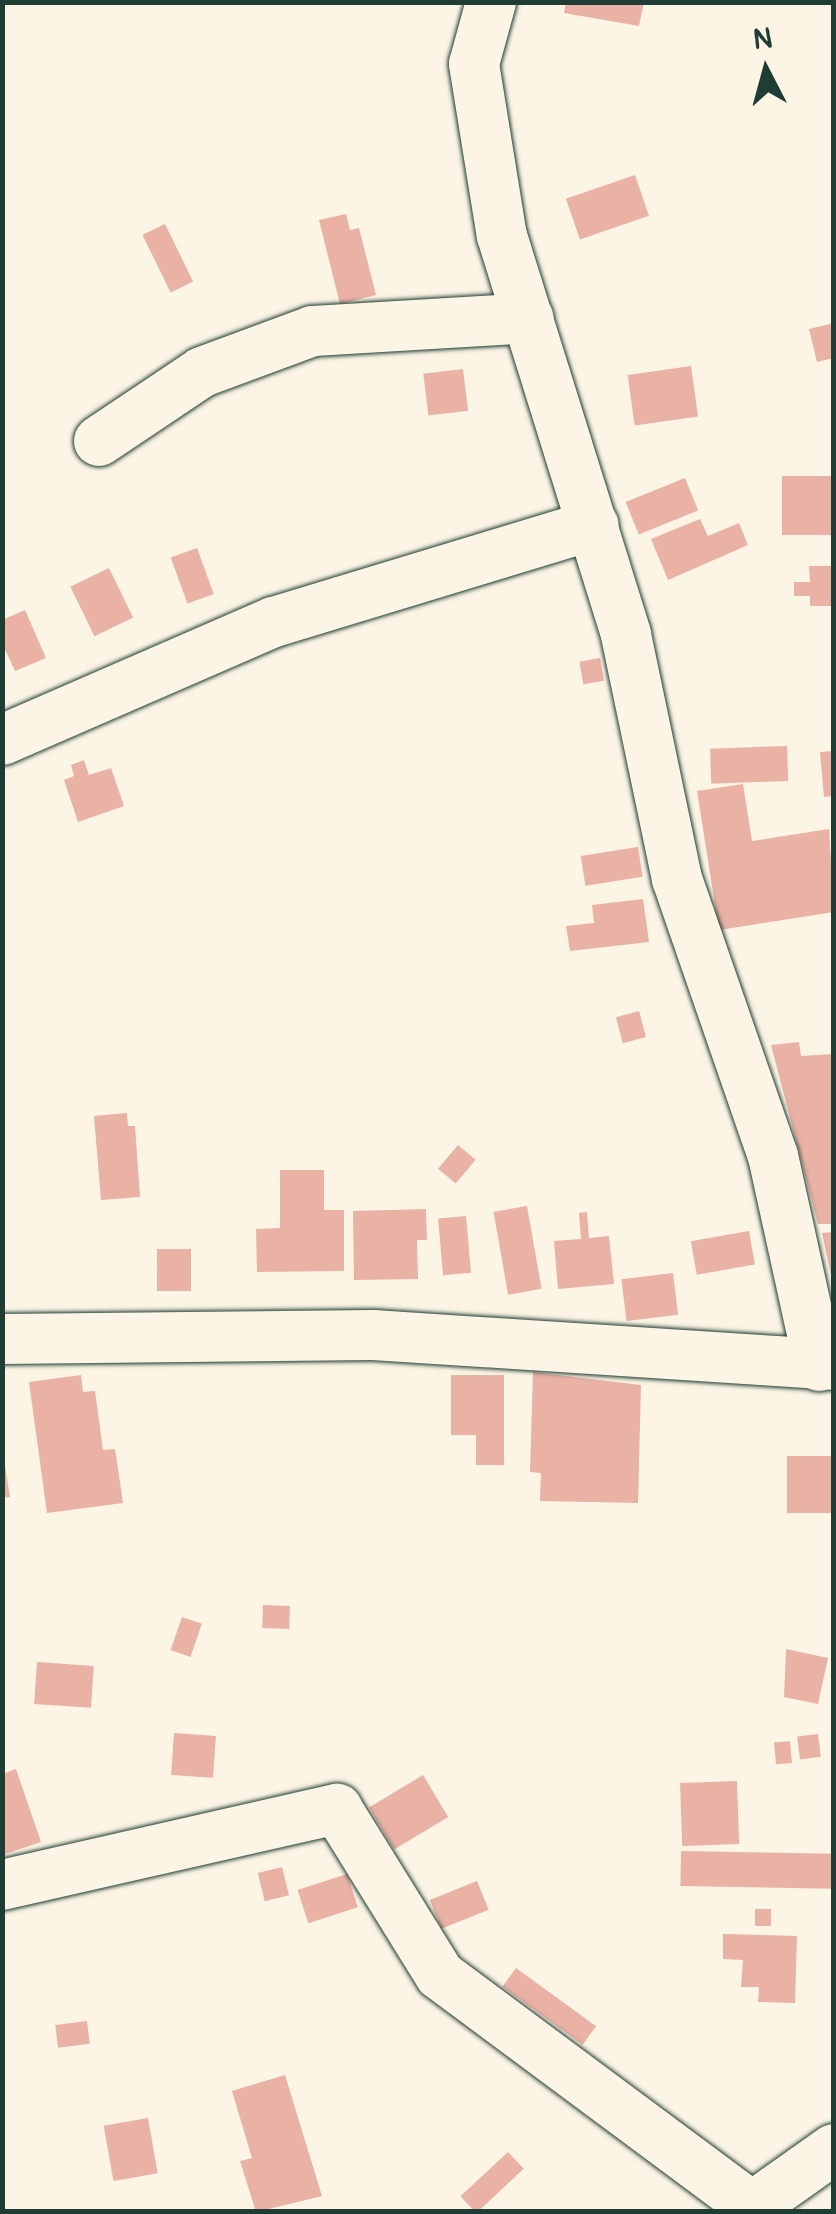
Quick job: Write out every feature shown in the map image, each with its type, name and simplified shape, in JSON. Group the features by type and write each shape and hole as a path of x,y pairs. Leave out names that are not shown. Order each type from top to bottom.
{"street":[{"path":"2,1338 373,1335 826,1366 773,1156 678,879 626,635 502,236 474,64 491,2"},
{"path":"99,440 202,372 314,332 529,318"},
{"path":"2,740 274,622 594,524"},
{"path":"2,1884 337,1810 440,1975 748,2209 834,2149"}],"building":[{"path":"566,2 644,2 639,26 564,13"},
{"path":"635,175 649,216 580,239 566,199"},
{"path":"346,214 350,230 359,228 376,295 340,304 319,220"},
{"path":"165,224 193,282 171,292 143,235"},
{"path":"834,323 834,358 817,362 809,329"},
{"path":"691,366 698,417 635,425 628,375"},
{"path":"463,369 468,411 428,416 423,374"},
{"path":"782,476 834,476 834,535 782,535"},
{"path":"685,478 698,510 639,534 626,502"},
{"path":"700,519 708,536 739,523 748,545 668,580 651,539"},
{"path":"197,548 214,594 187,604 171,558"},
{"path":"809,566 834,566 834,606 810,606 810,596 794,596 794,582 810,582"},
{"path":"109,568 133,617 94,636 70,587"},
{"path":"25,610 46,658 15,671 2,643 2,620"},
{"path":"600,658 604,681 583,684 579,662"},
{"path":"787,746 788,781 711,784 710,749"},
{"path":"834,751 834,796 824,797 820,752"},
{"path":"84,760 89,775 111,768 124,806 78,822 64,780 74,776 71,765"},
{"path":"743,784 752,841 829,829 834,912 719,930 697,791"},
{"path":"638,847 643,877 585,886 581,856"},
{"path":"643,899 649,942 570,951 566,926 594,923 592,905"},
{"path":"639,1011 646,1037 623,1043 616,1017"},
{"path":"799,1042 801,1056 834,1054 834,1224 818,1224 771,1045"},
{"path":"127,1113 128,1126 135,1126 140,1197 101,1200 94,1116"},
{"path":"458,1145 476,1160 456,1184 438,1169"},
{"path":"280,1170 324,1170 324,1210 344,1210 344,1271 257,1272 256,1229 280,1228"},
{"path":"527,1206 542,1289 508,1295 494,1212"},
{"path":"426,1209 427,1240 417,1240 418,1279 354,1280 353,1211"},
{"path":"587,1212 589,1238 609,1236 614,1284 558,1289 554,1241 581,1239 579,1213"},
{"path":"466,1216 471,1273 443,1275 438,1218"},
{"path":"749,1231 755,1264 697,1275 691,1241"},
{"path":"834,1232 834,1280 832,1280 822,1233"},
{"path":"157,1249 191,1249 191,1291 157,1291"},
{"path":"673,1273 678,1315 627,1321 621,1279"},
{"path":"533,1372 641,1385 638,1503 540,1501 541,1473 530,1472"},
{"path":"81,1375 83,1392 95,1391 103,1450 115,1449 123,1503 47,1513 29,1382"},
{"path":"451,1375 504,1375 504,1465 476,1465 476,1435 451,1435"},
{"path":"2,1447 10,1497 2,1498"},
{"path":"787,1456 834,1456 834,1513 787,1513"},
{"path":"263,1605 290,1606 289,1629 262,1628"},
{"path":"182,1617 202,1624 190,1657 171,1650"},
{"path":"786,1649 828,1658 818,1704 784,1697"},
{"path":"37,1662 94,1666 91,1708 34,1704"},
{"path":"174,1733 216,1736 213,1778 171,1775"},
{"path":"818,1734 821,1757 800,1759 797,1737"},
{"path":"790,1741 792,1763 776,1764 774,1742"},
{"path":"16,1769 41,1842 2,1855 2,1774"},
{"path":"423,1775 448,1817 394,1849 369,1807"},
{"path":"737,1781 739,1844 682,1846 680,1783"},
{"path":"681,1851 834,1854 833,1889 680,1886"},
{"path":"282,1867 289,1895 265,1901 258,1873"},
{"path":"347,1874 358,1907 308,1923 298,1890"},
{"path":"477,1881 489,1910 441,1929 430,1900"},
{"path":"755,1909 771,1909 771,1926 755,1926"},
{"path":"723,1934 797,1936 795,2003 758,2002 759,1987 741,1987 743,1960 723,1959"},
{"path":"516,1968 596,2026 583,2045 502,1987"},
{"path":"87,2021 90,2044 58,2048 55,2025"},
{"path":"285,2075 322,2196 256,2212 240,2161 252,2158 232,2091"},
{"path":"148,2118 158,2173 113,2181 104,2126"},
{"path":"508,2152 524,2169 477,2212 460,2196"}]}
